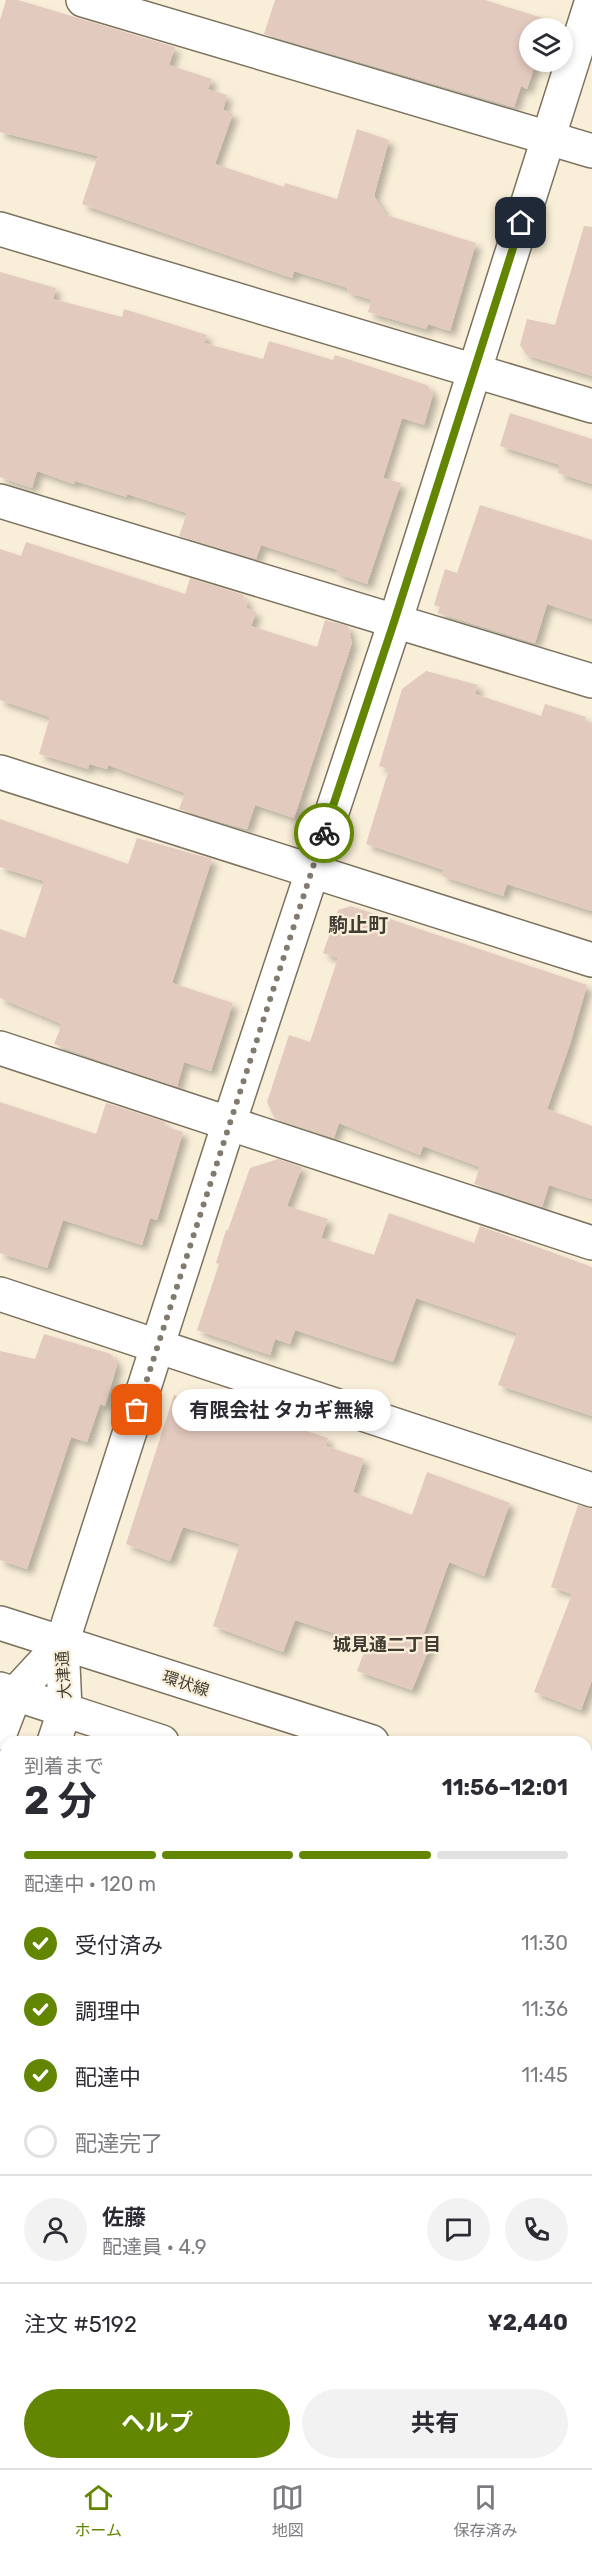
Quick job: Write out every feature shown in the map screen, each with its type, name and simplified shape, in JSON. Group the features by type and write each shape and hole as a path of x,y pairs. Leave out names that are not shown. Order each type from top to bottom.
{"street":[{"path":"83,0 592,151"},
{"path":"62,1643 229,1123 394,622 592,0"},
{"path":"0,229 592,406"},
{"path":"0,501 592,681"},
{"path":"0,772 592,960"},
{"path":"0,1048 592,1243"},
{"path":"0,1294 592,1490"},
{"name":"環状線","path":"0,1623 353,1736"},
{"name":"大津通","path":"0,1733 8,1692 62,1643"},
{"name":"大津通","path":"56,1736 65,1709 62,1643"},
{"path":"8,1692 144,1736"}],"building":[{"path":"6,0 18,0 175,47 169,65 212,79 208,89 227,95 223,110 233,113 215,164 284,187 285,183 337,199 357,129 389,140 374,196 386,215 476,243 450,331 428,324 426,329 368,312 372,300 347,292 348,288 294,271 292,278 82,204 98,156 0,132 0,20"},
{"path":"275,0 485,0 543,18 519,18 519,72 533,72 527,89 521,86 514,107 264,34"},
{"path":"584,226 592,227 592,376 527,355 520,345 527,319 555,325"},
{"path":"0,272 56,288 53,299 122,317 124,309 207,335 204,343 263,359 269,341 333,360 335,355 427,385 433,394 424,425 402,418 383,478 401,483 367,584 336,573 338,570 261,545 256,559 179,536 187,513 127,494 127,497 75,481 74,484 37,471 32,488 0,477"},
{"path":"510,413 592,439 592,484 558,473 560,465 500,446"},
{"path":"480,505 592,540 592,619 547,604 535,643 438,613 440,607 434,605 445,569 457,573"},
{"path":"26,542 185,594 190,578 244,595 242,599 248,601 246,608 256,612 251,626 317,647 325,620 348,626 352,643 294,818 255,805 247,829 179,809 185,793 108,765 107,769 89,764 88,769 39,754 50,717 0,700 0,549 21,556"},
{"path":"426,671 478,685 475,694 541,716 545,704 586,717 585,721 592,723 592,911 507,884 503,896 442,876 444,870 366,844 389,769 379,766 402,689"},
{"path":"0,819 128,864 137,838 212,859 172,983 233,1003 211,1071 184,1062 177,1087 118,1067 54,1044 62,1024 0,998 0,929 25,938 44,881 0,867"},
{"path":"351,906 587,985 570,1044 547,1109 592,1126 592,1199 549,1185 542,1207 474,1184 480,1167 423,1146 420,1155 339,1123 334,1138 275,1119 267,1102 289,1035 310,1042 338,958 323,953 338,910"},
{"path":"0,1102 96,1134 106,1103 166,1122 164,1126 183,1132 157,1220 150,1218 142,1245 63,1220 47,1268 0,1253"},
{"path":"278,1159 302,1167 287,1206 328,1219 321,1238 374,1255 389,1213 474,1243 480,1226 592,1267 592,1416 498,1385 517,1333 416,1298 393,1362 295,1330 290,1344 275,1339 270,1355 197,1330 219,1264 216,1263 226,1230 228,1230 250,1168"},
{"path":"44,1334 111,1354 117,1365 105,1406 100,1404 87,1442 71,1437 27,1569 0,1560 0,1351 35,1359"},
{"path":"174,1395 242,1417 244,1411 328,1438 326,1446 364,1459 353,1492 412,1515 427,1472 510,1503 484,1576 449,1562 423,1635 433,1639 412,1690 357,1671 367,1644 295,1620 283,1652 213,1626 240,1544 183,1527 170,1561 126,1544"},
{"path":"578,1505 592,1508 592,1680 581,1710 534,1692 572,1594 551,1587"}],"way so far":[{"path":"137,1410 324,833"}],"place":[{"name":"有限会社 タカギ無線","path":"137,1410"}],"district":[{"name":"駒止町","path":"358,925"},
{"name":"城見通二丁目","path":"387,1645"}],"route":[{"path":"324,833 521,223"}]}
